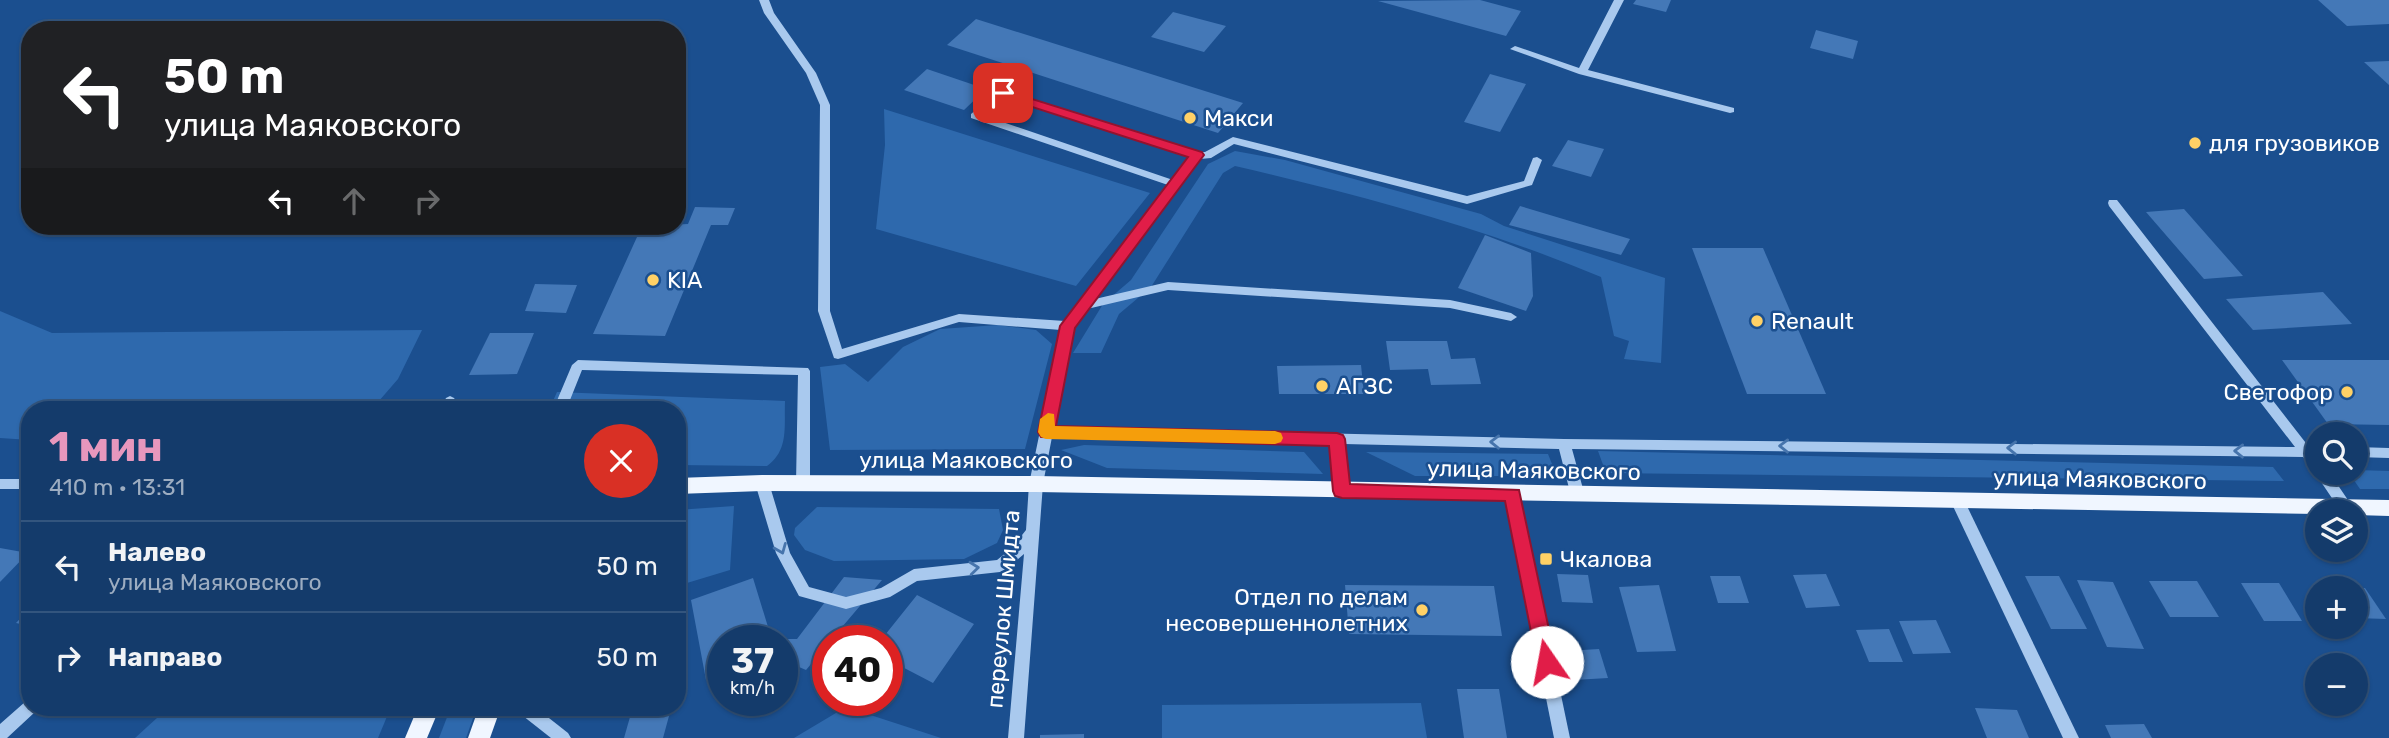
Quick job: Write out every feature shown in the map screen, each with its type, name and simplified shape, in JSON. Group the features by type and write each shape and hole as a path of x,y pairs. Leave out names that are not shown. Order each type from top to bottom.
{"main road":[{"name":"улица Маяковского","path":"686,486 762,483 1036,484 1513,495 2305,506"},
{"name":"улица Маяковского","path":"2368,507 2389,508"},
{"path":"416,738 425,716"},
{"path":"479,738 487,716"}],"street":[{"path":"764,0 769,13 811,73 825,105 824,311 838,355 959,318 1068,326 1197,155"},
{"path":"1582,72 1619,0"},
{"path":"1515,49 1582,72 1730,110"},
{"path":"1175,184 975,116 1003,93 1197,155 1207,156 1233,140 1467,200 1528,183 1537,160"},
{"path":"2113,203 2305,442"},
{"path":"1082,306 1168,286 1450,304 1511,317"},
{"name":"переулок Шмидта","path":"1016,738 1036,484 1068,326"},
{"path":"563,401 578,365 804,371 803,483"},
{"name":"улица Маяковского","path":"1046,432 1564,444 2305,451"},
{"path":"1337,439 1342,491"},
{"path":"1564,444 1578,496"},
{"path":"2368,452 2389,453"},
{"path":"762,483 775,534 790,571 804,592 846,603 885,593 914,575 1000,566 1017,552 1032,531"},
{"path":"0,484 21,484"},
{"path":"1513,495 1562,738"},
{"path":"1958,502 2071,738"},
{"path":"0,734 21,715"},
{"path":"535,716 563,738"}],"shaded area":[{"path":"884,109 1150,193 1076,286 876,229 885,145"},
{"path":"1235,151 1285,160 1481,214 1504,226 1665,278 1661,363 1624,359 1629,341 1614,336 1601,277 1512,243 1421,214 1235,166 1223,173 1151,287 1119,314 1101,353 1073,353 1103,304 1131,280 1208,164"},
{"path":"0,311 52,333 422,330 398,379 379,401 21,401 21,439 0,438"},
{"path":"998,325 1036,330 1052,344 1025,449 830,450 820,367 845,364 868,382 903,347 940,329"},
{"path":"557,392 785,401 784,437 779,453 767,466 686,465 686,401 553,401"},
{"path":"1084,445 1304,452 1323,474 1107,468 1061,450"},
{"path":"1598,451 2273,467 2284,481 1606,473"},
{"path":"1366,452 1548,454 1554,469 1544,476 1415,476"},
{"path":"2368,470 2389,471 2389,489 2360,489 2357,485 2368,485"},
{"path":"734,506 730,570 686,583 686,509"},
{"path":"817,507 999,509 1003,530 997,543 964,559 834,561 805,550 794,535 795,528"},
{"path":"1421,703 1427,738 1162,738 1162,705"},
{"path":"159,716 387,716 378,738 135,738"},
{"path":"448,716 474,716 466,738 439,738"},
{"path":"831,716 874,716 941,738 794,738"}],"building":[{"path":"1480,0 1521,11 1506,36 1378,1"},
{"path":"1636,0 1671,0 1666,12 1633,4"},
{"path":"2318,0 2389,0 2389,24 2347,26"},
{"path":"1173,12 1226,26 1204,52 1151,37"},
{"path":"976,19 1243,103 1218,133 947,45"},
{"path":"1816,30 1858,41 1853,59 1810,48"},
{"path":"2389,61 2389,85 2364,62"},
{"path":"927,69 986,89 964,110 904,90"},
{"path":"1490,74 1526,84 1500,132 1464,122"},
{"path":"1568,140 1604,149 1591,177 1552,166"},
{"path":"1520,206 1630,239 1621,255 1509,225"},
{"name":"KIA","path":"695,207 735,208 728,225 711,225 665,336 593,334 638,235 686,235"},
{"path":"2184,209 2243,276 2204,279 2146,212"},
{"path":"1485,235 1531,253 1533,296 1526,311 1458,288"},
{"name":"Renault","path":"1692,248 1763,248 1826,394 1747,394"},
{"path":"535,284 577,285 566,313 525,311"},
{"path":"2323,292 2352,324 2253,330 2226,299"},
{"path":"490,333 534,333 517,374 469,375"},
{"path":"1386,341 1447,341 1451,359 1475,358 1481,384 1431,385 1428,369 1390,370"},
{"name":"Светофор","path":"2282,360 2389,360 2389,425 2327,422"},
{"path":"1361,365 1364,394 1279,394 1277,366"},
{"path":"0,548 21,552 21,560 0,582"},
{"path":"1557,574 1588,575 1593,603 1562,602"},
{"path":"1826,574 1840,606 1806,608 1793,575"},
{"path":"1710,576 1740,576 1749,603 1718,603"},
{"path":"2025,576 2059,576 2087,629 2051,629"},
{"path":"844,577 882,580 844,625 812,625 812,663 806,670 798,668 798,638"},
{"path":"753,578 767,625 707,625 707,680 706,680 691,600"},
{"path":"2077,580 2113,582 2144,649 2107,647"},
{"path":"2149,581 2197,581 2219,617 2170,617"},
{"path":"2241,583 2279,583 2302,621 2264,621"},
{"name":"Отдел по делам несовершеннолетних","path":"1345,585 1494,586 1502,636 1349,634"},
{"path":"1659,585 1676,651 1637,652 1619,587"},
{"path":"2368,592 2386,619 2368,618"},
{"path":"917,595 974,624 933,683 903,667 903,625 893,625"},
{"path":"1936,620 1951,653 1913,654 1899,621"},
{"path":"1889,629 1903,662 1869,662 1856,630"},
{"path":"1599,649 1608,678 1574,680 1566,651"},
{"path":"1457,689 1499,689 1507,738 1464,738"},
{"path":"1975,708 2017,710 2029,738 1987,738"},
{"path":"669,716 663,738 624,738 630,717"},
{"path":"2144,724 2152,738 2111,738 2105,725"},
{"path":"1084,734 1084,738 1040,738 1040,735"}],"slow traffic":[{"path":"1048,419 1046,432 1275,438"}],"place":[{"name":"Макси","path":"1190,118"},
{"name":"для грузовиков","path":"2195,143"},
{"name":"KIA","path":"653,280"},
{"name":"Renault","path":"1757,321"},
{"name":"АГЗС","path":"1322,386"},
{"name":"Светофор","path":"2347,392"},
{"name":"Чкалова","path":"1546,559"},
{"name":"Отдел по делам несовершеннолетних","path":"1422,610"}],"route":[{"path":"1003,93 1197,155 1068,326 1046,432 1337,439 1342,491 1513,495 1547,662"}]}
